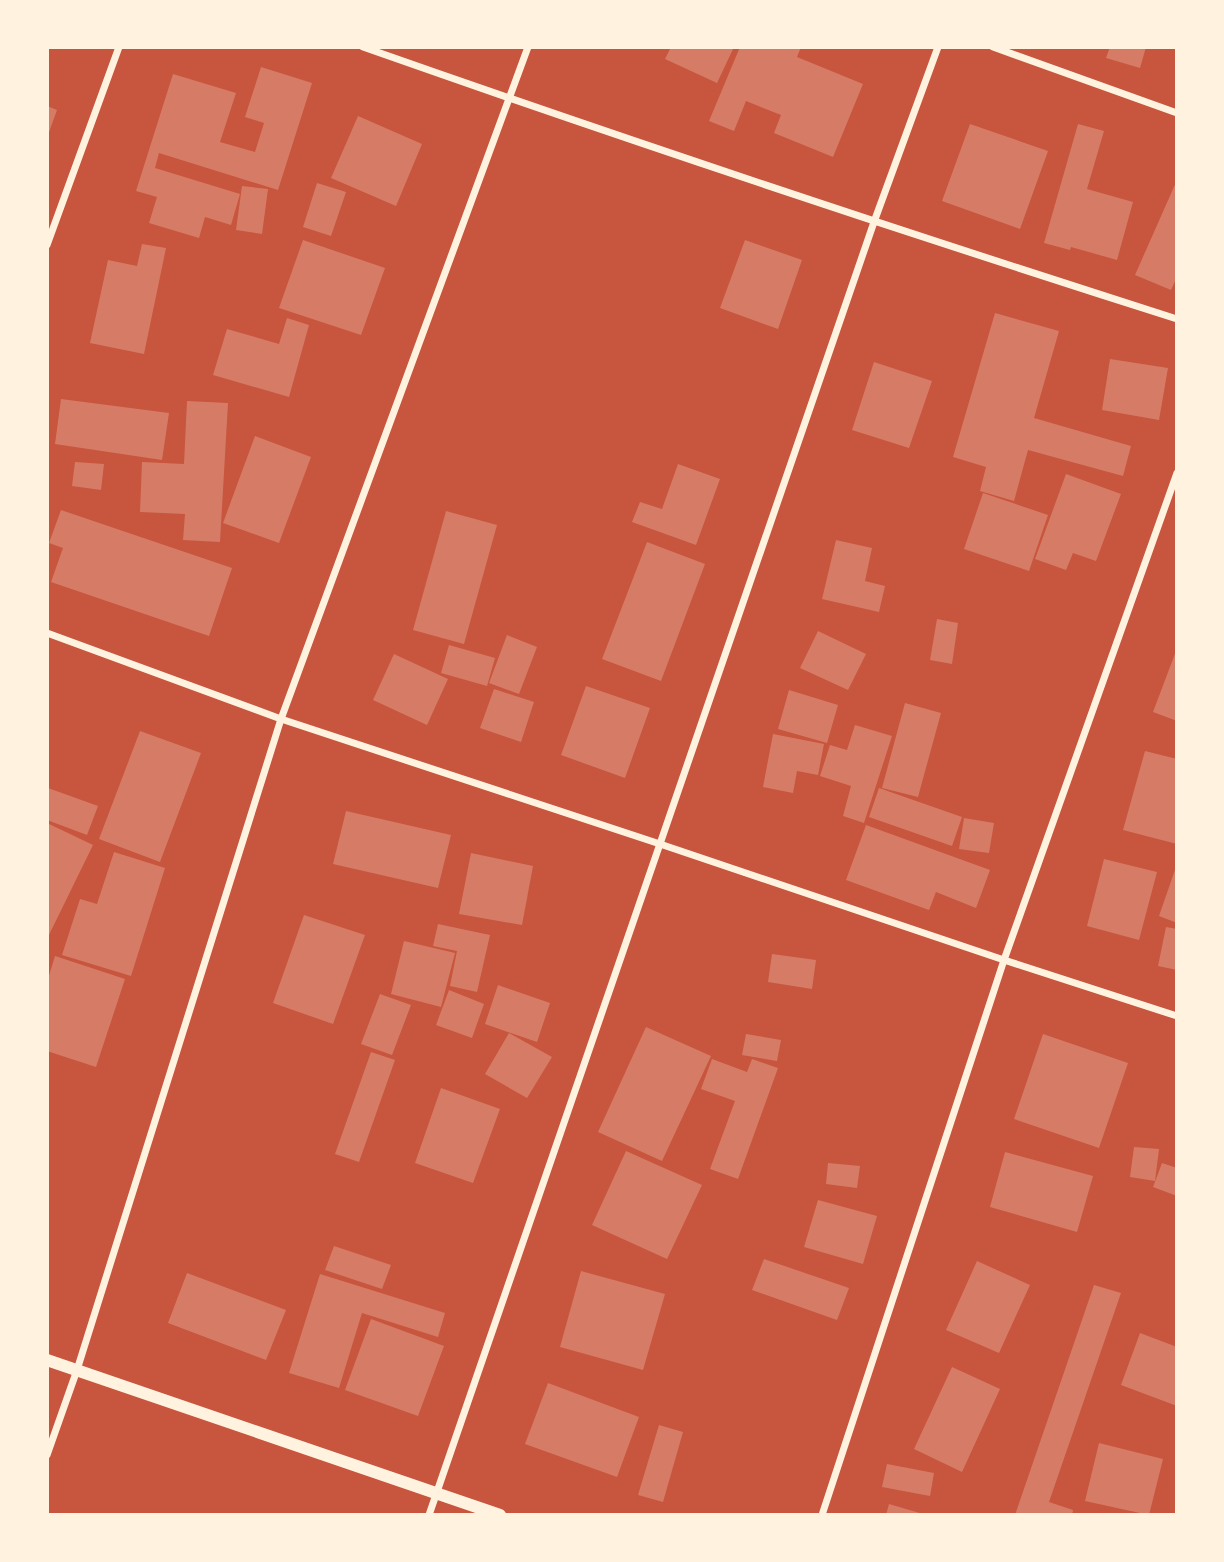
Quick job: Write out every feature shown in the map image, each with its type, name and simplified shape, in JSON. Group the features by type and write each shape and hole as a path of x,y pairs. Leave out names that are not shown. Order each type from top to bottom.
{"street":[{"path":"47,245 119,47"},
{"path":"363,47 874,222 1177,319"},
{"path":"47,1455 77,1370 281,719 528,47"},
{"path":"429,1515 874,222 938,47"},
{"path":"993,47 1177,113"},
{"path":"822,1515 1004,960 1177,473"},
{"path":"47,633 281,719 1177,1016"},
{"path":"47,1360 500,1515"}],"building":[{"path":"671,47 734,47 717,83 665,59"},
{"path":"740,47 801,47 797,57 863,84 833,157 774,133 781,115 746,101 734,131 709,121"},
{"path":"1110,47 1146,47 1140,68 1106,58"},
{"path":"261,67 312,83 278,190 159,153 155,168 240,194 231,225 205,217 199,238 149,223 157,197 136,191 173,74 236,93 220,142 255,152 264,123 245,117"},
{"path":"47,106 57,110 48,135 47,135"},
{"path":"358,116 422,144 396,206 331,178"},
{"path":"970,124 1048,151 1020,229 942,201"},
{"path":"1078,124 1104,131 1087,189 1133,202 1117,260 1071,247 1070,250 1044,243"},
{"path":"1177,180 1177,277 1171,290 1135,275"},
{"path":"317,183 346,192 331,236 303,227"},
{"path":"242,186 268,189 262,234 236,230"},
{"path":"303,240 385,268 361,335 279,308"},
{"path":"745,240 802,260 778,329 720,308"},
{"path":"142,244 166,248 144,354 90,343 108,260 137,266"},
{"path":"995,313 1059,331 1034,418 1131,446 1123,476 1028,450 1014,501 980,491 986,467 953,457"},
{"path":"287,318 309,325 289,397 213,375 227,329 279,344"},
{"path":"1110,359 1168,368 1159,420 1102,410"},
{"path":"874,362 932,381 909,448 852,430"},
{"path":"61,399 169,413 162,460 55,444"},
{"path":"187,401 228,403 220,542 183,540 185,514 140,512 142,462 184,464"},
{"path":"255,436 311,457 279,543 223,523"},
{"path":"75,462 104,464 101,490 72,486"},
{"path":"678,464 720,479 696,545 632,522 640,502 662,509"},
{"path":"1066,474 1121,494 1096,561 1073,553 1066,570 1035,559"},
{"path":"983,493 1048,515 1029,571 964,549"},
{"path":"61,510 232,568 209,636 51,582 63,548 49,543"},
{"path":"446,511 497,525 464,644 413,630"},
{"path":"836,540 872,548 865,581 885,586 879,612 822,599"},
{"path":"647,542 705,564 661,681 602,659"},
{"path":"937,619 958,623 952,664 930,660"},
{"path":"818,631 866,654 848,690 800,668"},
{"path":"507,635 537,647 519,694 489,683"},
{"path":"449,645 495,658 487,686 441,673"},
{"path":"1177,651 1177,721 1153,712"},
{"path":"394,654 448,679 427,725 373,700"},
{"path":"586,686 650,708 625,778 561,755"},
{"path":"494,689 534,702 521,742 480,728"},
{"path":"789,690 838,705 827,743 778,729"},
{"path":"905,703 941,713 918,797 882,788"},
{"path":"855,725 892,736 864,823 843,816 851,786 820,776 830,745 847,750"},
{"path":"140,731 201,753 160,862 99,839"},
{"path":"773,734 824,744 818,775 797,771 793,793 763,787"},
{"path":"1145,751 1177,759 1177,844 1123,830"},
{"path":"48,788 98,806 87,835 47,820"},
{"path":"879,788 962,817 952,846 869,817"},
{"path":"346,811 451,835 438,888 333,864"},
{"path":"964,818 994,823 989,853 959,849"},
{"path":"47,823 93,845 47,939"},
{"path":"866,825 990,870 976,908 936,892 929,910 846,880"},
{"path":"114,852 165,868 131,976 62,955 80,899 97,904"},
{"path":"471,853 533,866 522,925 459,914"},
{"path":"1104,859 1157,872 1139,940 1087,926"},
{"path":"1177,867 1177,923 1159,916"},
{"path":"304,915 365,935 333,1024 273,1003"},
{"path":"438,924 490,935 477,992 450,986 457,951 433,946"},
{"path":"1166,927 1177,929 1177,970 1158,966"},
{"path":"404,941 455,953 441,1007 391,994"},
{"path":"772,954 816,960 812,989 768,982"},
{"path":"55,956 125,979 96,1067 47,1051 47,982"},
{"path":"498,985 550,1003 537,1042 485,1024"},
{"path":"449,990 484,1004 472,1038 436,1025"},
{"path":"380,994 411,1005 392,1055 361,1044"},
{"path":"646,1027 711,1056 662,1161 598,1132"},
{"path":"509,1033 552,1057 527,1098 485,1074"},
{"path":"746,1034 781,1040 777,1061 742,1055"},
{"path":"1043,1034 1128,1063 1099,1148 1014,1119"},
{"path":"371,1052 395,1060 359,1162 335,1154"},
{"path":"712,1059 747,1072 752,1059 778,1068 738,1179 710,1169 735,1101 701,1089"},
{"path":"441,1088 500,1109 473,1183 415,1163"},
{"path":"1134,1147 1159,1149 1155,1181 1130,1177"},
{"path":"626,1151 702,1185 667,1259 592,1225"},
{"path":"1005,1152 1093,1176 1077,1232 990,1207"},
{"path":"828,1163 860,1166 857,1188 826,1184"},
{"path":"1162,1163 1177,1168 1177,1196 1153,1187"},
{"path":"818,1200 877,1216 863,1264 804,1247"},
{"path":"334,1246 391,1265 382,1289 325,1270"},
{"path":"764,1259 849,1288 837,1320 752,1290"},
{"path":"977,1261 1030,1285 999,1353 946,1330"},
{"path":"581,1271 665,1294 643,1370 560,1347"},
{"path":"187,1273 286,1310 266,1360 168,1323"},
{"path":"320,1274 445,1313 438,1337 362,1313 339,1388 289,1373"},
{"path":"1094,1285 1121,1293 1049,1502 1073,1510 1072,1515 1015,1515"},
{"path":"371,1319 444,1346 418,1416 345,1390"},
{"path":"1140,1333 1177,1347 1177,1406 1121,1385"},
{"path":"952,1367 1000,1389 962,1472 914,1449"},
{"path":"548,1383 639,1417 617,1477 525,1444"},
{"path":"659,1425 683,1432 663,1502 638,1495"},
{"path":"1099,1443 1163,1459 1149,1515 1085,1501"},
{"path":"887,1464 934,1473 930,1496 882,1487"},
{"path":"889,1504 923,1514 886,1515"}]}
